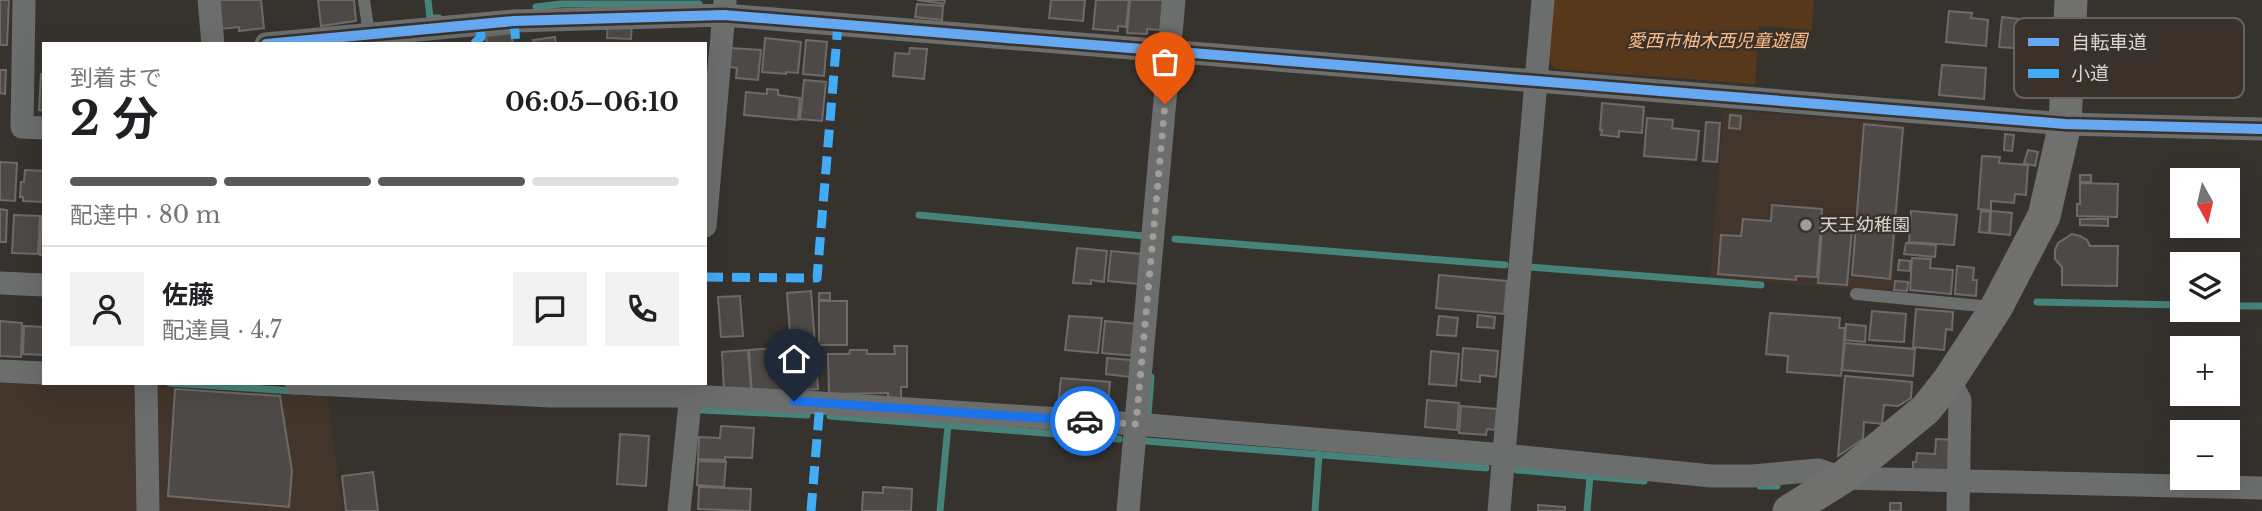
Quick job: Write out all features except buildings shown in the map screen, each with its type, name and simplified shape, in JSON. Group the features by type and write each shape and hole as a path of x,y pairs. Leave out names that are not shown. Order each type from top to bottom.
{"main road":[{"path":"2070,18 2071,0"},
{"path":"1789,511 1842,478 1926,409 1949,380 1996,307 2044,216 2065,124 2066,98"}],"street":[{"path":"22,127 23,0"},
{"path":"209,0 213,42"},
{"path":"1128,511 1174,0"},
{"path":"1499,511 1543,0"},
{"path":"287,42 369,34 512,10 725,7 1170,51 2065,124 2262,129"},
{"path":"707,204 725,7"},
{"path":"0,284 42,285"},
{"path":"0,371 42,373"},
{"path":"1949,380 1960,400 1958,511"},
{"path":"146,385 148,511"},
{"path":"369,385 550,390 691,390 820,403 1136,424 1504,455 1711,476 1752,476 1818,470 1842,478 2262,488"},
{"path":"679,511 691,390"}],"lane":[{"path":"364,0 369,34"},
{"path":"1856,294 1996,307"}],"shaded area":[{"name":"天王幼稚園","path":"1723,110 1906,124 1893,292 1710,278"},
{"path":"0,382 42,383 42,385 142,385 327,395 343,511 0,511"}],"green space":[{"name":"愛西市柚木西児童遊園","path":"1553,0 1814,0 1812,30 1759,26 1755,84 1555,69 1548,59"}],"waterway":[{"path":"428,0 430,18 439,18"},
{"path":"536,7 561,4 699,4"},
{"path":"919,215 1144,236"},
{"path":"1175,239 1505,265"},
{"path":"1529,267 1761,285"},
{"path":"2037,302 2170,305"},
{"path":"2240,306 2262,306"},
{"path":"1148,415 1151,377"},
{"path":"201,385 295,391"},
{"path":"702,410 807,415"},
{"path":"830,416 1119,439"},
{"path":"940,511 948,425"},
{"path":"1146,441 1486,468"},
{"path":"1315,511 1319,454"},
{"path":"1517,470 1644,481"},
{"path":"1587,511 1590,476"},
{"path":"1760,486 1777,486"}],"marked path":[{"path":"514,21 516,42"},
{"path":"476,42 481,37 479,24"},
{"path":"707,277 817,278 838,24"},
{"path":"811,511 820,403"}],"cycle path":[{"path":"288,42 514,21 724,15 2065,124 2262,129"}],"way so far":[{"path":"1085,421 1136,424 1165,104"}],"place":[{"name":"天王幼稚園","path":"1806,225"}],"route":[{"path":"794,401 1085,421"}]}
